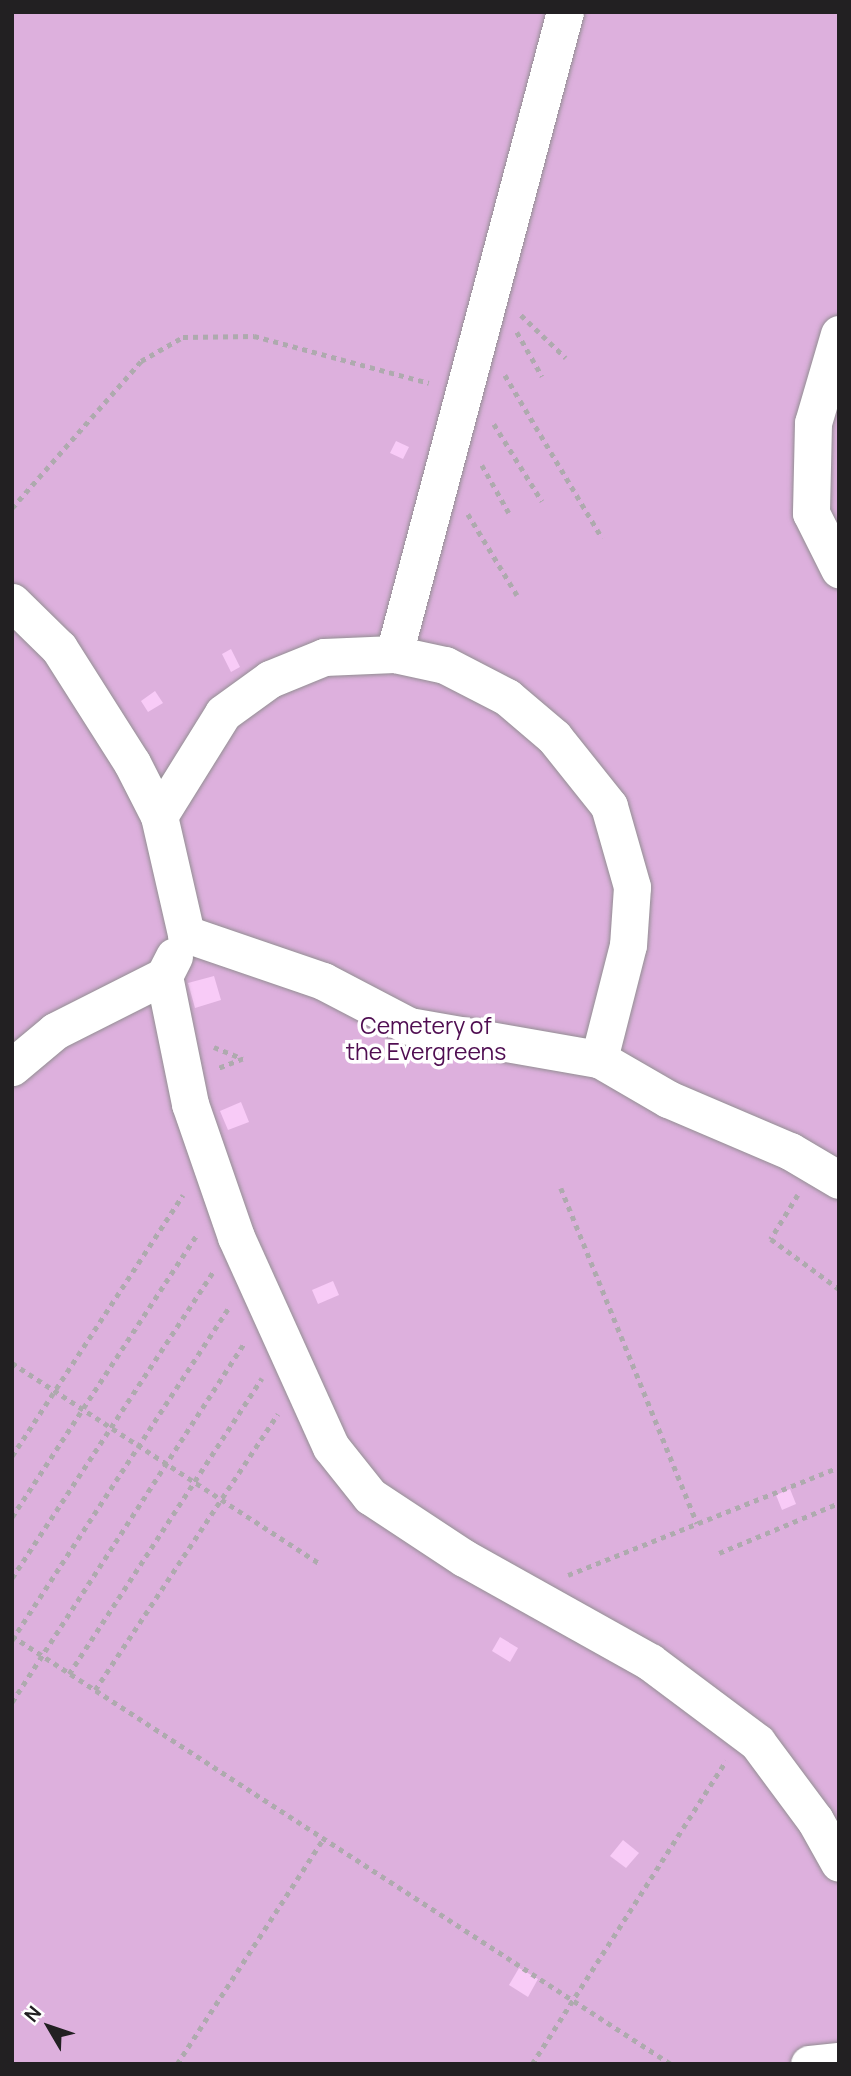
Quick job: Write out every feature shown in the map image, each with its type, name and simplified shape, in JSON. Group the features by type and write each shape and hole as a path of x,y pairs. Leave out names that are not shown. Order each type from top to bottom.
{"lane":[{"path":"394,654 465,387 497,328 565,12"},
{"path":"839,334 813,423 811,513 839,569"},
{"path":"12,603 60,648 91,692 159,816 186,934 164,976 55,1031 12,1067"},
{"path":"159,816 223,713 270,679 324,657 394,654 445,665 506,696 555,737 608,806 632,887 628,945 598,1059"},
{"path":"186,934 323,981 409,1026 598,1059 668,1099 790,1151 822,1181"},
{"path":"164,976 190,1104 236,1237 331,1447 370,1496 525,1592 650,1662 757,1742 816,1820 839,1863"},
{"path":"809,2064 839,2060"}],"path":[{"path":"518,313 566,358"},
{"path":"497,328 542,376"},
{"path":"497,328 601,538"},
{"path":"12,509 141,361 183,337 254,336 465,387 542,501"},
{"path":"442,472 517,595"},
{"path":"12,1457 209,1156"},
{"path":"822,1181 771,1239 839,1289"},
{"path":"561,1188 697,1523"},
{"path":"12,1517 222,1195"},
{"path":"12,1578 236,1237"},
{"path":"252,1271 13,1638 671,2064"},
{"path":"12,1702 268,1306"},
{"path":"12,1363 320,1564"},
{"path":"69,1674 266,1372"},
{"path":"95,1690 286,1402"},
{"path":"525,1592 839,1467"},
{"path":"719,1553 839,1503"},
{"path":"532,2064 744,1732"},
{"path":"177,2064 323,1839"}],"green space":[{"name":"Cemetery of the Evergreens","path":"12,12 839,12 839,2064 12,2064"}],"building":[{"path":"396,441 409,447 403,459 390,453"},
{"path":"231,649 240,667 231,672 222,654"},
{"path":"155,691 163,703 148,712 141,701"},
{"path":"214,976 221,1000 195,1008 188,983"},
{"path":"241,1102 249,1122 228,1130 220,1111"},
{"path":"333,1281 339,1295 318,1304 312,1290"},
{"path":"790,1489 796,1504 782,1510 776,1495"},
{"path":"500,1637 518,1648 510,1662 492,1651"},
{"path":"623,1840 639,1853 626,1868 610,1856"},
{"path":"519,1968 538,1979 528,1997 509,1985"}]}
